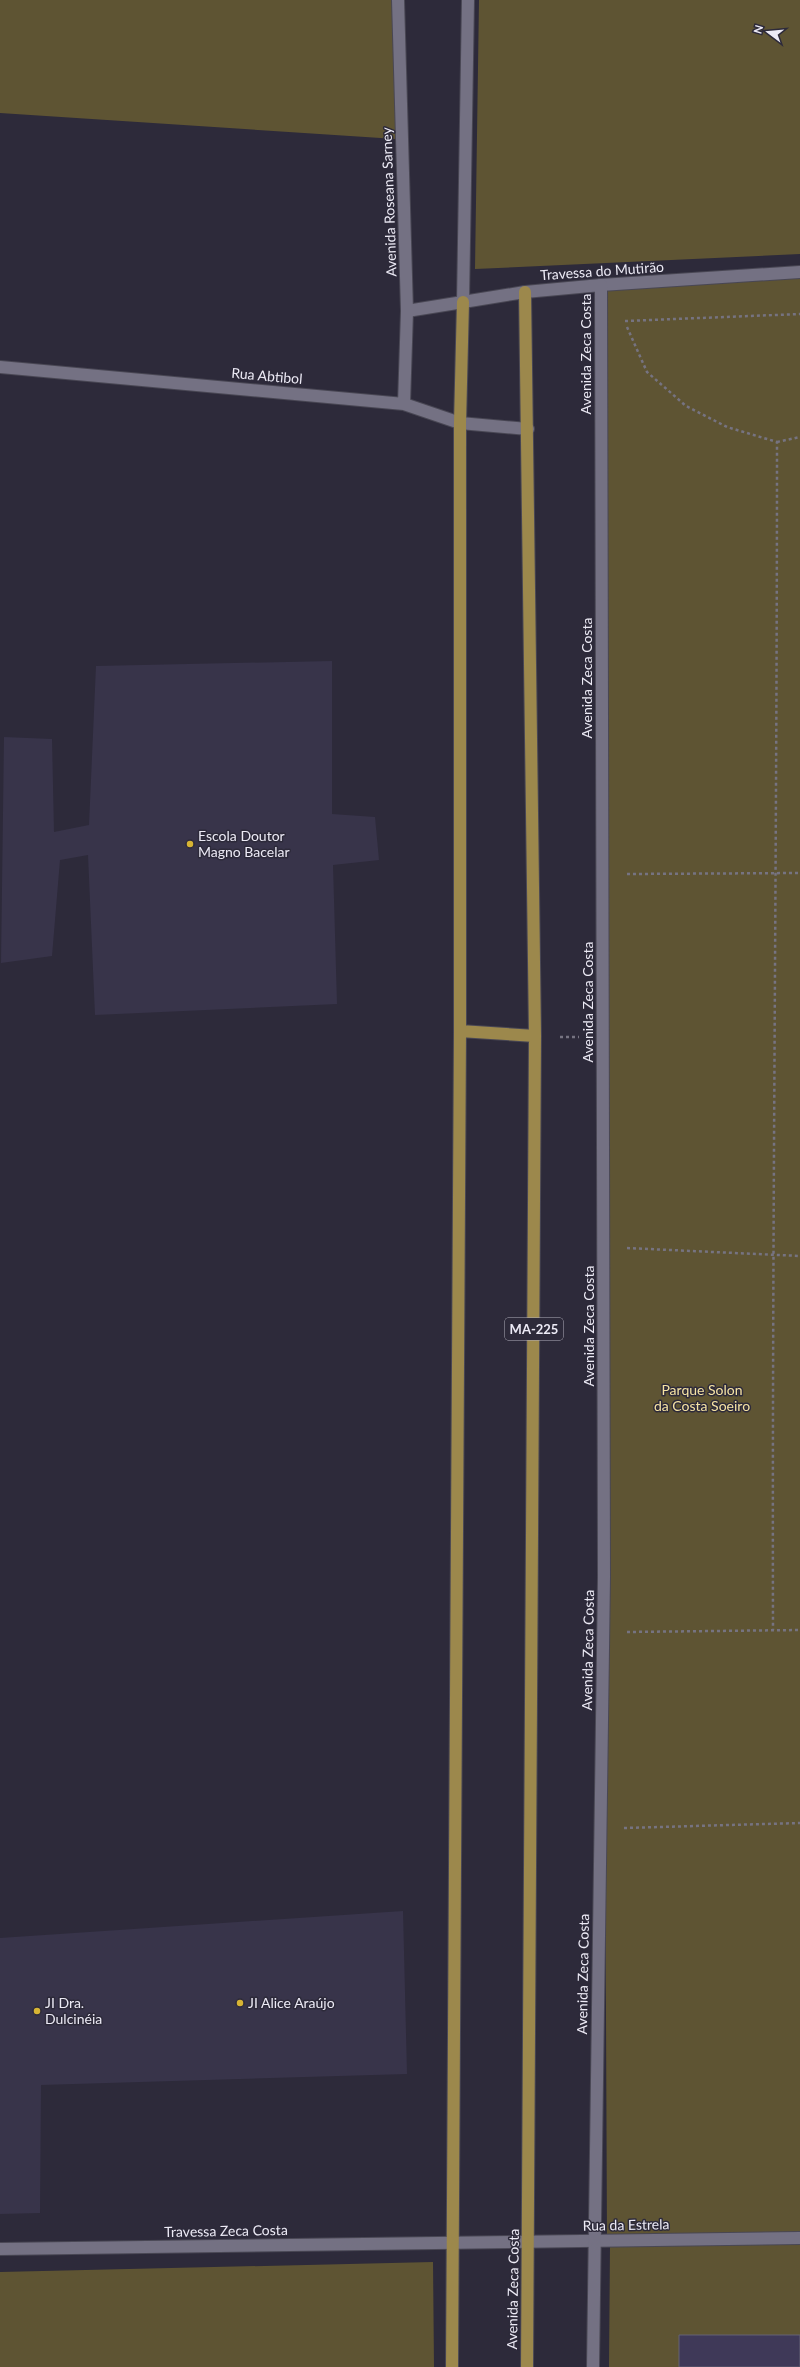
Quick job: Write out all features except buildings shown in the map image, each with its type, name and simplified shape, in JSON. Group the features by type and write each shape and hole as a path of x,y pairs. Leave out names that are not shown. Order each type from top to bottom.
{"main road":[{"name":"Avenida Zeca Costa","path":"525,292 535,1036 528,2367"},
{"path":"452,2367 460,1031 460,424 463,302"},
{"path":"460,1031 535,1036"}],"street":[{"name":"Avenida Roseana Sarney","path":"398,0 407,311 404,404"},
{"path":"463,302 468,0"},
{"name":"Travessa do Mutirão","path":"407,311 525,292 601,285 800,272"},
{"name":"Avenida Zeca Costa","path":"593,2367 604,1577 601,285"},
{"name":"Rua Abtibol","path":"0,367 404,404 460,424 528,429"},
{"name":"Rua da Estrela","path":"452,2243 800,2238"},
{"name":"Travessa Zeca Costa","path":"0,2249 452,2243"}],"path":[{"path":"624,321 800,314"},
{"path":"624,321 624,329"},
{"path":"624,321 647,372 686,406 727,427 777,442 800,436"},
{"path":"773,1630 772,1256 777,873 777,442"},
{"path":"603,874 800,873"},
{"path":"535,1036 603,1038"},
{"path":"622,1248 772,1256 800,1256"},
{"path":"623,1632 800,1630"},
{"path":"620,1828 800,1823"}],"shaded area":[{"name":"Escola Doutor Magno Bacelar","path":"332,661 332,814 375,817 379,860 333,865 337,1004 95,1015 88,855 60,860 52,956 1,963 4,737 52,739 54,832 89,825 96,666"},
{"name":"JI Alice Araújo","path":"403,1911 407,2074 41,2085 40,2213 0,2214 0,1938"}],"green space":[{"path":"0,0 394,0 396,139 0,113"},
{"path":"479,0 800,0 800,254 475,269"},
{"name":"Parque Solon da Costa Soeiro","path":"800,278 800,2233 607,2237 604,1577 608,283"},
{"path":"610,2245 800,2245 800,2367 609,2367"},
{"path":"433,2262 434,2367 0,2367 0,2272"}],"place":[{"name":"Escola Doutor Magno Bacelar","path":"190,844"},
{"name":"JI Alice Araújo","path":"240,2003"},
{"name":"JI Dra. Dulcinéia","path":"37,2011"}]}
